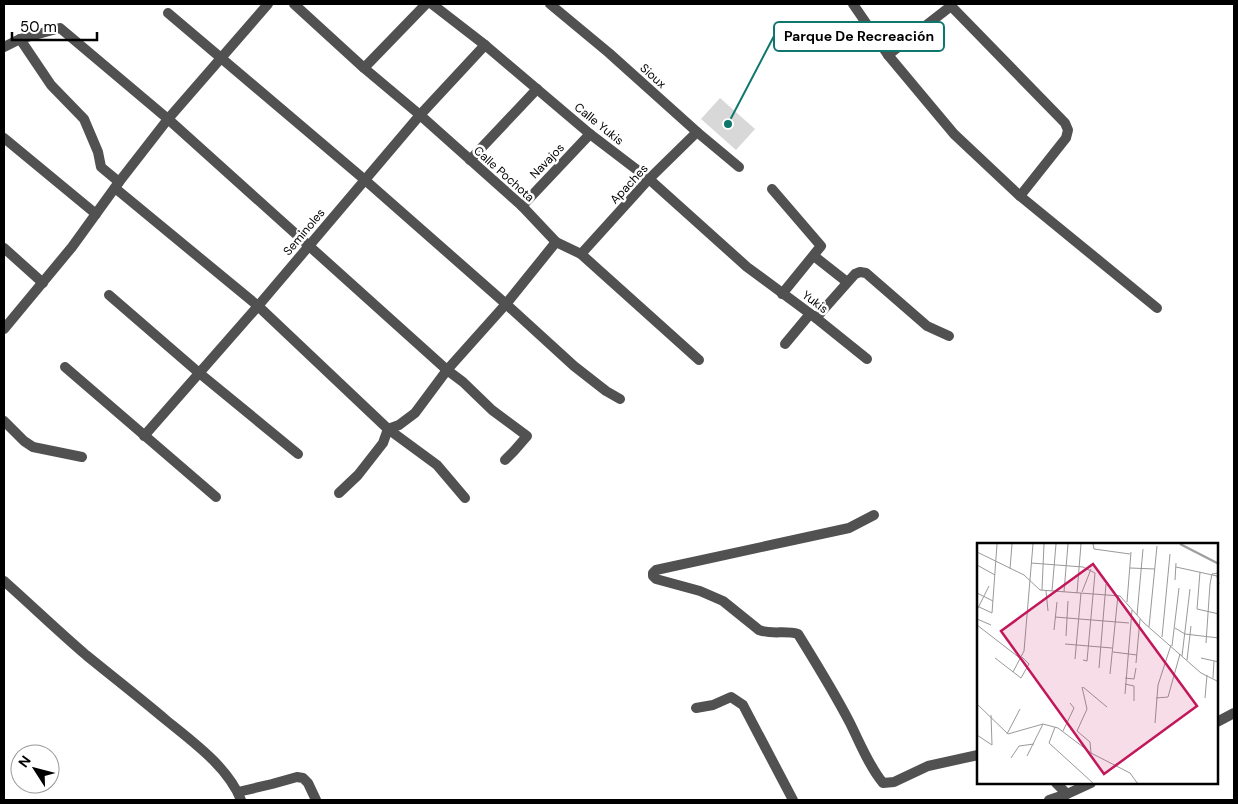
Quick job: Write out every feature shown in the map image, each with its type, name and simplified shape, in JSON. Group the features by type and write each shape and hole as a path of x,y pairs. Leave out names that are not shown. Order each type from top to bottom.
{"street":[{"path":"4,329 72,247 168,119 268,4"},
{"name":"Calle Pochota","path":"294,4 522,206 556,242 581,254 699,360"},
{"path":"364,68 426,4"},
{"name":"Calle Yukis","path":"432,4 649,180 747,267"},
{"name":"Sioux","path":"550,4 739,167"},
{"path":"853,4 888,55 954,134 1020,196 1157,308"},
{"path":"888,55 950,5 1065,123 1068,130 1066,138 1020,196"},
{"path":"168,14 365,180 581,372 620,399"},
{"path":"4,47 60,28 168,119 492,410 527,436 505,460"},
{"path":"20,40 51,85 84,119 98,152 101,167 117,185 258,306 388,429 436,465 465,498"},
{"name":"Seminoles","path":"144,436 198,372 258,306 420,115 485,46"},
{"path":"470,160 537,89"},
{"name":"Apaches","path":"581,254 649,180 697,132"},
{"name":"Navajos","path":"522,206 590,134"},
{"path":"4,138 96,214"},
{"path":"772,189 822,246 782,294"},
{"path":"388,429 399,425 415,413 447,370 506,304 556,242"},
{"path":"4,248 43,283"},
{"path":"814,256 847,282"},
{"name":"Yukis","path":"747,267 813,316 867,360"},
{"path":"785,344 855,274 860,272 866,273 927,326 949,336"},
{"path":"109,295 198,372 298,454"},
{"path":"65,367 216,497"},
{"path":"4,421 24,441 33,447 82,457"},
{"path":"339,494 358,475 384,443 388,429"},
{"path":"874,515 849,528 656,570 653,573 656,580 700,591 723,601 759,630 766,633 793,632 798,634 820,669 876,775 883,783 894,782 928,766 977,755"},
{"path":"4,581 86,655 205,753 228,777 240,796 297,777 303,778 308,783 316,800"},
{"path":"696,708 713,705 731,697 743,705 793,800"},
{"path":"1218,721 1234,713"},
{"path":"1057,784 1067,794"},
{"path":"1049,800 1089,784"}],"shaded area":[{"path":"720,98 755,129 736,150 701,119"}],"place":[{"name":"Parque De Recreación","path":"728,124"}]}
